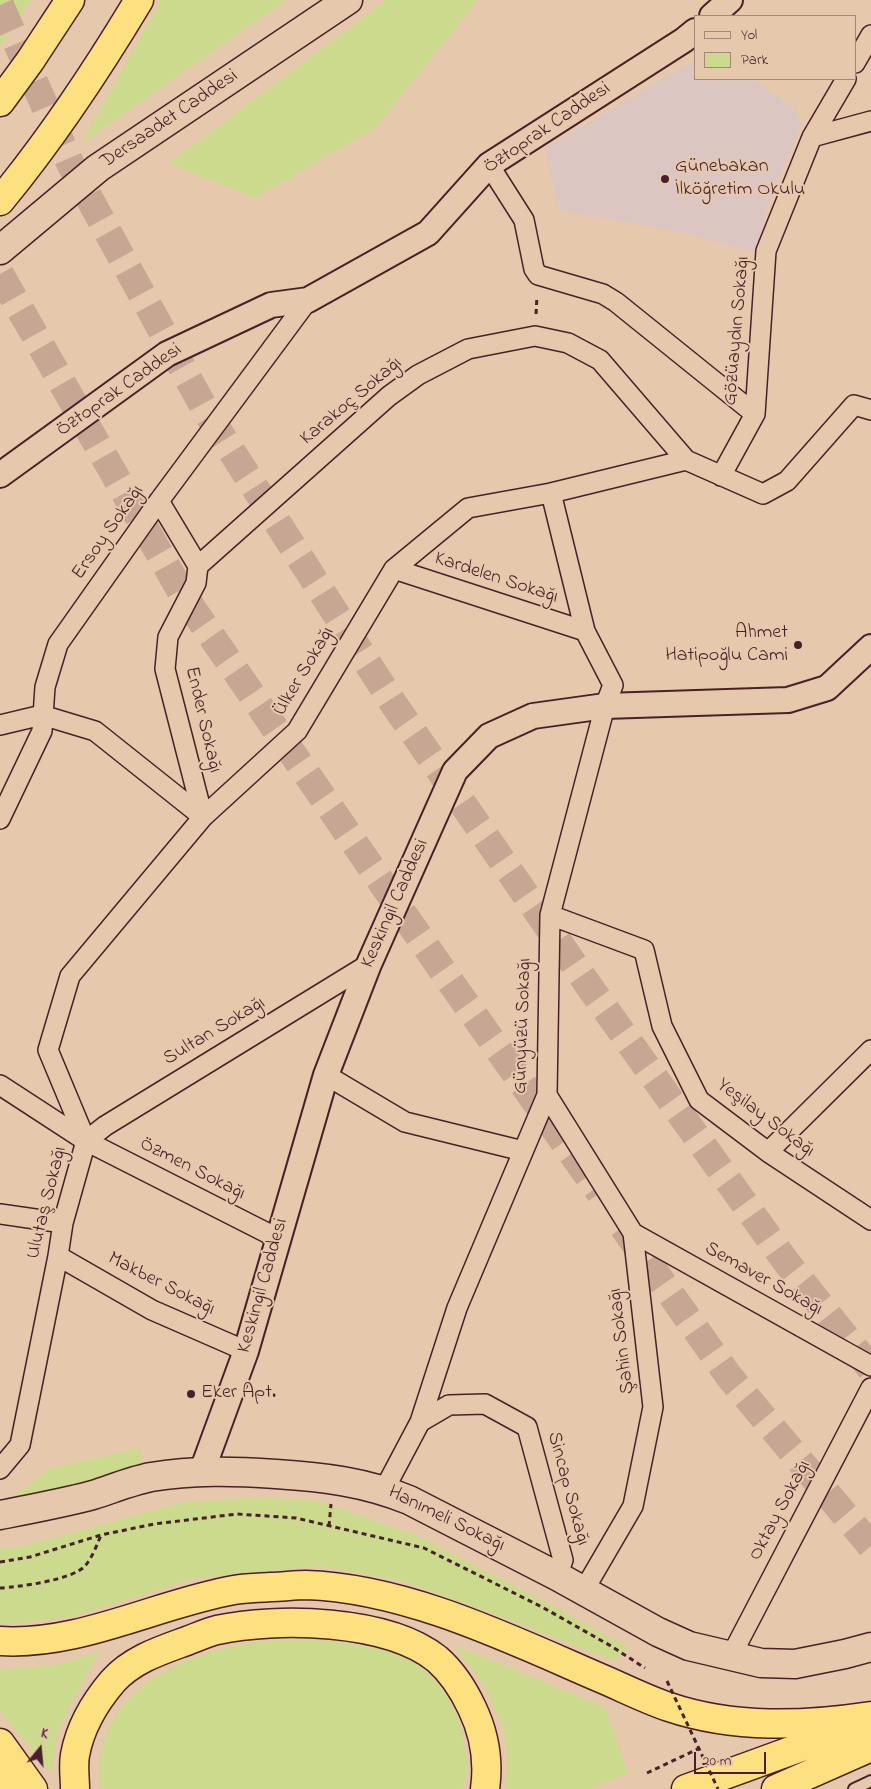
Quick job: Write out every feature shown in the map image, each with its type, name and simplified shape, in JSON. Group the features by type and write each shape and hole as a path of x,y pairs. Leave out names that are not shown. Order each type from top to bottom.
{"highway":[{"path":"0,102 30,61 70,0"},
{"path":"5,194 98,68 139,0"},
{"path":"0,1641 14,1642 59,1637 235,1589 306,1585 366,1592 430,1609 508,1639 669,1707 708,1717 758,1724 871,1717"},
{"path":"75,1789 75,1756 82,1732 94,1705 114,1680 139,1659 216,1630 266,1624 302,1623 335,1625 374,1631 416,1647 437,1660 463,1689 482,1727 486,1756 485,1789"},
{"path":"686,1789 840,1733 871,1717"},
{"path":"0,1743 34,1789"},
{"path":"776,1789 871,1747"},
{"path":"0,1776 10,1789"}],"main road":[{"name":"Dersaadet Caddesi","path":"0,250 98,168 348,0"},
{"name":"Hanımeli Sokağı","path":"0,1528 96,1510 198,1480 224,1470 347,1481 380,1497"},
{"name":"Hanımeli Sokağı","path":"0,1515 91,1496 149,1478 198,1480 221,1486 260,1487 409,1500 554,1584 622,1630 701,1664 795,1664 871,1647"},
{"name":"Hanımeli Sokağı","path":"554,1584 584,1590 666,1636 728,1663 744,1673 796,1678 834,1673 871,1664"}],"street":[{"path":"713,15 730,0"},
{"name":"Öztoprak Caddesi","path":"0,475 167,354 271,305 308,300 428,233 489,164 694,32"},
{"path":"856,61 871,36"},
{"name":"Gözüaydın Sokağı","path":"722,476 755,414 766,251 812,137 845,80"},
{"path":"812,137 871,121"},
{"path":"489,164 524,220 534,269 538,275 603,294 616,302 755,414"},
{"name":"Ersoy Sokağı","path":"0,819 42,731 45,687 58,644 159,501 308,300"},
{"name":"Karakoç Sokağı","path":"198,566 389,396 418,375 468,350 535,336 568,343 600,360 686,460 763,494 787,481 854,406 871,410"},
{"name":"Ülker Sokağı","path":"203,817 297,731 394,569 468,508 551,493 686,460"},
{"name":"Günyüzü Sokağı","path":"420,1422 457,1308 547,1095 550,915 605,706 613,684 585,631 551,493"},
{"path":"159,501 198,566"},
{"name":"Ender Sokağı","path":"198,566 196,583 168,637 165,669 203,817"},
{"name":"Kardelen Sokağı","path":"394,569 585,631"},
{"name":"Keskingil Caddesi","path":"198,1480 246,1351 326,1075 369,964 455,771 489,736 533,716 605,706 788,700 827,688 871,647"},
{"path":"0,725 42,716 95,731 203,817"},
{"name":"Ulutaş Sokağı","path":"0,1469 20,1445 63,1223 86,1142 48,1050 70,976 203,817"},
{"name":"Yeşilay Sokağı","path":"550,915 644,950 662,1026 699,1100 768,1152 871,1220"},
{"name":"Sultan Sokağı","path":"86,1142 105,1126 369,964"},
{"path":"768,1152 871,1050"},
{"path":"326,1075 405,1122 523,1151"},
{"name":"Özmen Sokağı","path":"0,1085 86,1142 278,1238"},
{"name":"Şahin Sokağı","path":"547,1095 633,1232 653,1407 633,1506 584,1590"},
{"path":"0,1214 63,1223"},
{"name":"Semaver Sokağı","path":"633,1232 871,1366"},
{"name":"Makber Sokağı","path":"58,1256 152,1310 246,1351"},
{"name":"Oktay Sokağı","path":"728,1663 871,1388"},
{"name":"Sincap Sokağı","path":"420,1422 449,1406 485,1404 528,1427 563,1560 554,1584"},
{"path":"380,1497 420,1422"}],"lane":[{"path":"854,1789 871,1781"}],"path":[{"path":"535,336 538,275"},
{"path":"329,1526 332,1494"},
{"path":"0,1562 30,1557 101,1535 154,1524 237,1514 296,1518 424,1548 542,1607 651,1671"},
{"path":"0,1588 25,1587 77,1573 86,1566 101,1535"},
{"path":"659,1676 667,1681 718,1789"},
{"path":"647,1773 700,1748"}],"shaded area":[{"name":"Günebakan İlköğretim Okulu","path":"694,61 694,80 754,80 793,107 802,124 765,212 760,254 687,233 558,210 545,148"}],"green space":[{"path":"0,0 31,0 0,46"},
{"path":"161,0 286,0 82,143"},
{"path":"387,0 478,0 375,128 255,198 169,163"},
{"path":"140,1448 142,1461 156,1467 4,1504 50,1468"},
{"path":"258,1497 320,1501 418,1536 628,1647 614,1661 502,1617 405,1582 321,1566 196,1578 75,1616 17,1624 0,1624 0,1548 19,1547 184,1502"},
{"path":"321,1640 379,1648 414,1661 438,1682 458,1715 469,1767 463,1789 101,1789 100,1761 107,1733 118,1712 133,1694 152,1679 172,1667 218,1650 264,1641"},
{"path":"454,1645 605,1707 628,1773 590,1789 505,1789 508,1763 505,1733 487,1689"},
{"path":"100,1651 73,1699 57,1736 52,1773 0,1711 0,1670 61,1664"}],"tunnel":[{"path":"0,5 71,165 207,413 395,706 591,989 787,1263 871,1369"},
{"path":"0,274 183,595 447,977 600,1193"},
{"path":"623,1227 728,1375 871,1546"}],"place":[{"name":"Günebakan İlköğretim Okulu","path":"665,179"},
{"name":"Ahmet Hatipoğlu Cami","path":"798,645"},
{"name":"Eker Apt.","path":"191,1394"}]}
